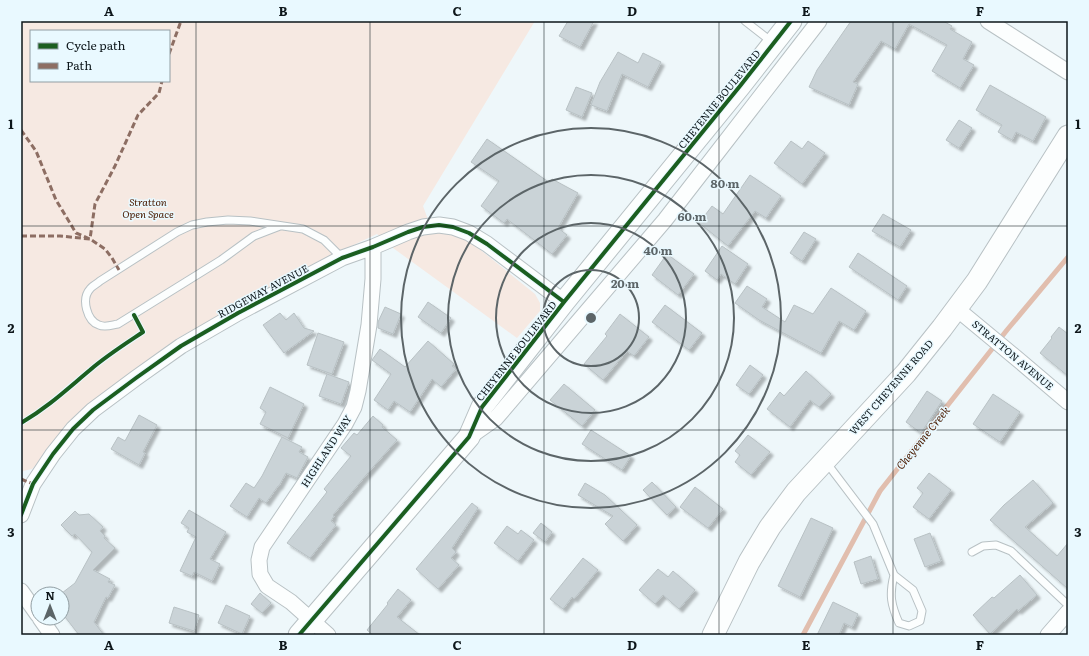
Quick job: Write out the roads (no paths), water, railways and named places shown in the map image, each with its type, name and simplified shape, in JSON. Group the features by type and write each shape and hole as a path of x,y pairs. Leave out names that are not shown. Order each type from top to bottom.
{"street":[{"name":"CHEYENNE BOULEVARD","path":"469,437 482,407 564,302 791,21"},
{"name":"CHEYENNE BOULEVARD","path":"305,628 469,437 496,418 666,220 819,21"},
{"path":"988,21 1068,72"},
{"name":"WEST CHEYENNE ROAD","path":"713,635 758,546 796,492 906,373 957,309 977,281 1068,136"},
{"name":"RIDGEWAY AVENUE","path":"21,515 33,484 53,454 73,429 93,410 136,378 181,346 238,313 342,258 408,232 423,227 438,225 453,226 469,233 487,244 564,302"},
{"name":"HIGHLAND WAY","path":"328,635 305,628 291,602 267,586 260,574 259,560 262,547 345,424 354,407 369,325 373,279 373,247"},
{"name":"STRATTON AVENUE","path":"957,309 1068,402"},
{"path":"21,591 30,604"},
{"path":"1048,635 1068,612"},
{"path":"46,626 52,635"}],"lane":[{"path":"745,21 774,43"},
{"path":"280,226 254,236 221,260 118,324 106,326 99,325 93,321 87,313 86,302 89,290 177,232 207,222 228,220 250,221 303,229 324,240 342,258"},
{"path":"825,460 873,524 894,575 913,590 922,611 920,621 909,626 900,623 892,606 891,588 894,575"},
{"path":"972,552 983,546 996,545 1012,551 1068,605"}],"waterway":[{"name":"Cheyenne Creek","path":"803,635 880,491 1007,330 1068,257"}],"park label":[{"name":"Stratton Open Space","path":"148,208"}]}
